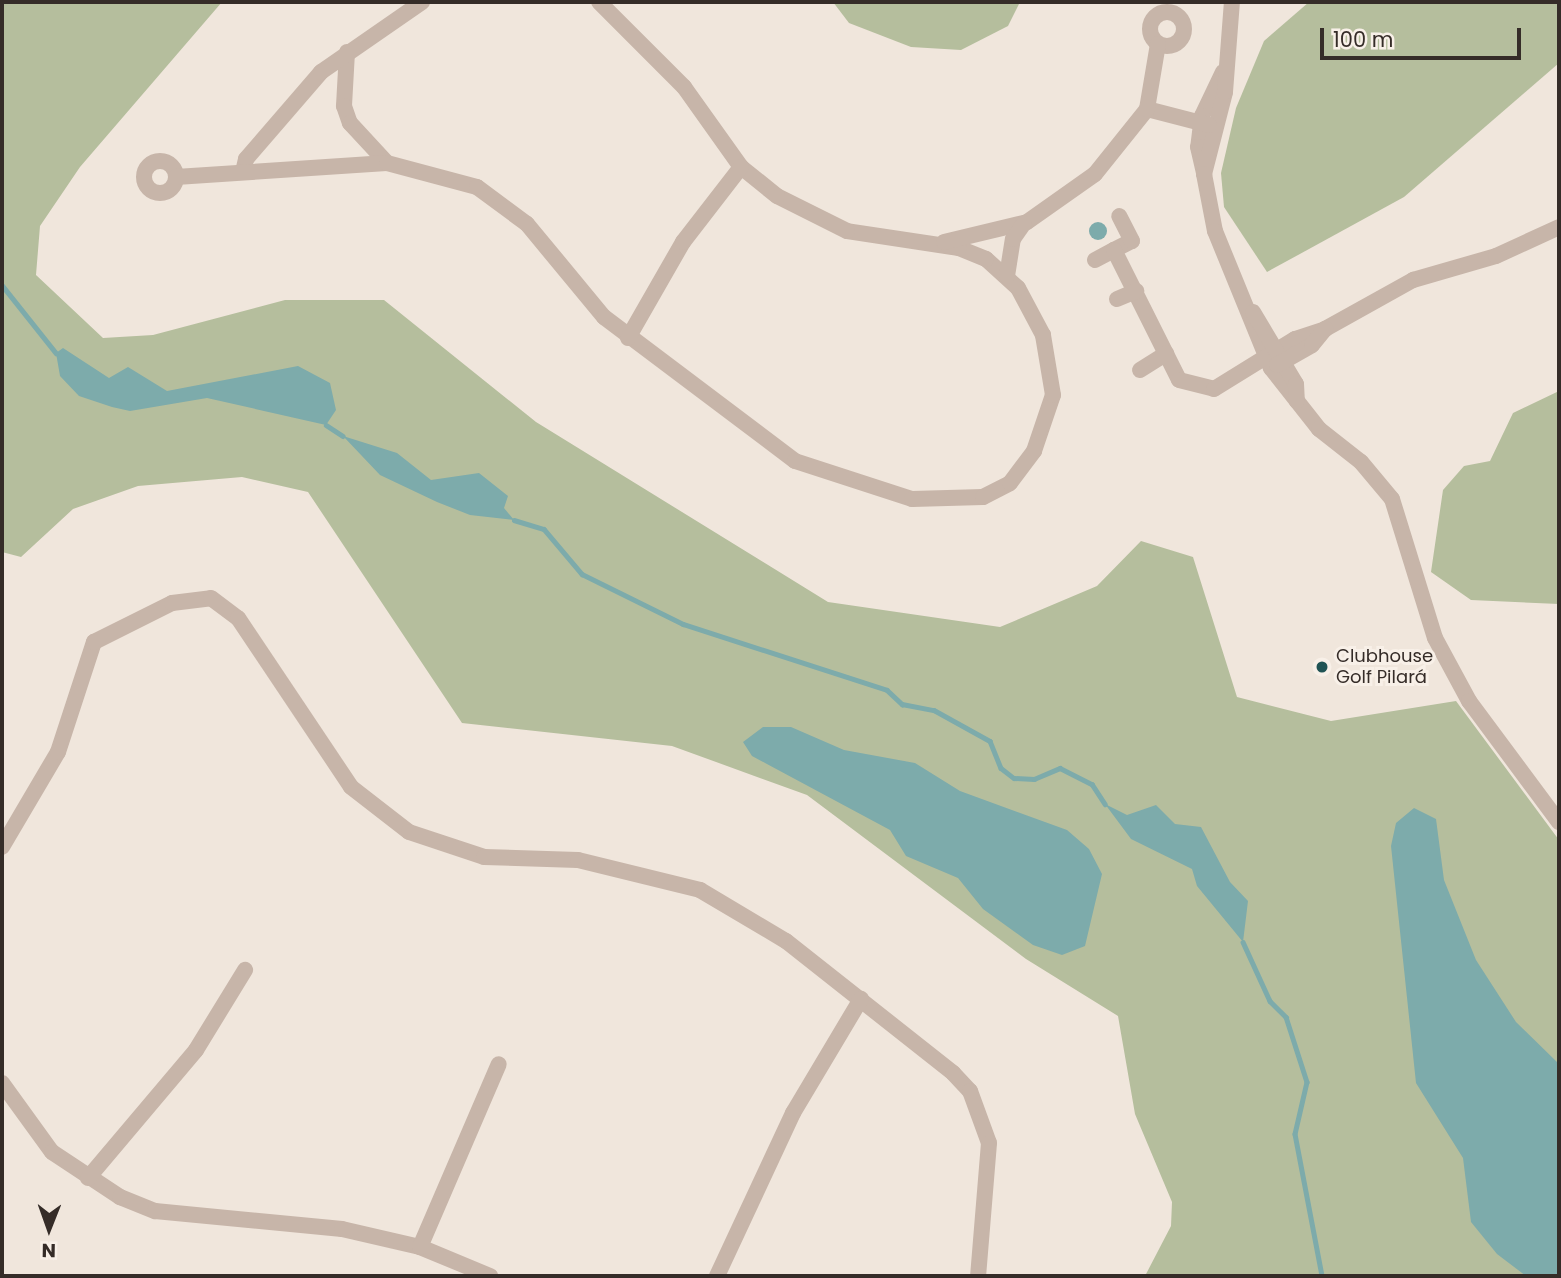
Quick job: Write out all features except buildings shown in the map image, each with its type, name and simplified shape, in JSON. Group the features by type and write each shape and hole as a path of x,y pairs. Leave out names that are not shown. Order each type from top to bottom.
{"street":[{"path":"243,172 246,159 298,96 347,51 422,2"},
{"path":"176,177 387,163 477,187 504,204 628,338 780,452 814,470 912,499 983,497 1023,470 1048,421 1053,395 1034,310 1007,276 986,259 935,243 847,231 777,196 741,167 684,87 598,2"},
{"path":"1232,2 1223,72 1212,85 1204,174 1215,231 1254,312 1254,336 1275,359 1297,401 1392,499 1436,638 1469,701 1559,822"},
{"path":"1007,276 1013,239 1024,223 1095,174 1147,109 1158,44"},
{"path":"347,51 344,106 350,123 387,163"},
{"path":"1147,109 1209,125"},
{"path":"628,338 683,242 741,167"},
{"path":"1095,260 1132,242 1119,216"},
{"path":"935,243 1024,223"},
{"path":"1114,250 1133,270 1136,291 1166,354 1182,367 1179,380 1214,390 1275,359 1413,279 1496,256 1558,226"},
{"path":"1117,299 1136,291"},
{"path":"1154,328 1169,321"},
{"path":"1140,370 1166,354"},
{"path":"2,847 58,752 94,642 172,603 211,598 238,618 351,787 409,832 484,857 578,860 700,890 786,941 953,1073 983,1115 988,1173 978,1276"},
{"path":"88,1178 196,1050 245,970"},
{"path":"717,1276 793,1113 861,999"},
{"path":"420,1247 499,1064"},
{"path":"2,1083 31,1130 88,1178 155,1211 321,1226 420,1247 490,1276"}],"green space":[{"path":"2,2 222,2 80,167 40,226 36,275 103,338 153,335 285,300 384,300 536,422 828,602 1000,627 1097,586 1141,541 1193,557 1237,697 1331,721 1456,701 1559,840 1559,1276 1145,1276 1171,1226 1172,1202 1135,1114 1118,1016 1026,959 807,795 672,746 462,723 308,492 242,477 138,486 73,509 21,557 2,552"},
{"path":"833,2 1020,2 1008,26 961,50 911,47 849,23"},
{"path":"1309,2 1559,2 1559,63 1404,197 1267,272 1224,207 1221,173 1236,108 1264,41"},
{"path":"1559,391 1559,604 1471,600 1431,572 1443,490 1464,466 1490,461 1513,413"}],"water":[{"path":"1098,222 1104,225 1107,231 1104,237 1098,240 1092,237 1089,231 1092,225"},
{"path":"63,348 109,378 128,367 167,391 298,366 330,383 336,410 326,425 207,398 130,411 112,407 79,396 60,376 56,353"},
{"path":"343,436 397,453 431,480 479,473 508,496 504,508 514,520 470,515 380,475"},
{"path":"763,727 791,727 844,750 915,763 960,791 1067,830 1089,849 1102,874 1085,946 1062,955 1033,945 983,909 958,878 906,856 890,830 752,756 743,742"},
{"path":"1105,804 1127,815 1156,805 1175,824 1201,827 1230,882 1248,901 1243,942 1197,886 1192,869 1131,839"},
{"path":"1414,808 1436,819 1444,880 1476,960 1516,1022 1559,1064 1559,1276 1526,1276 1497,1254 1471,1222 1463,1158 1416,1083 1391,846 1396,823"}],"waterway":[{"path":"2,285 56,353"},
{"path":"326,425 343,436"},
{"path":"514,520 544,529 582,574 683,624 887,690 902,704 934,710 990,741 1001,768 1014,778 1034,779 1060,768 1092,784 1105,804"},
{"path":"1243,942 1270,1001 1286,1017 1307,1082 1295,1134 1322,1276"}],"place":[{"name":"Clubhouse Golf Pilará","path":"1322,667"}]}
